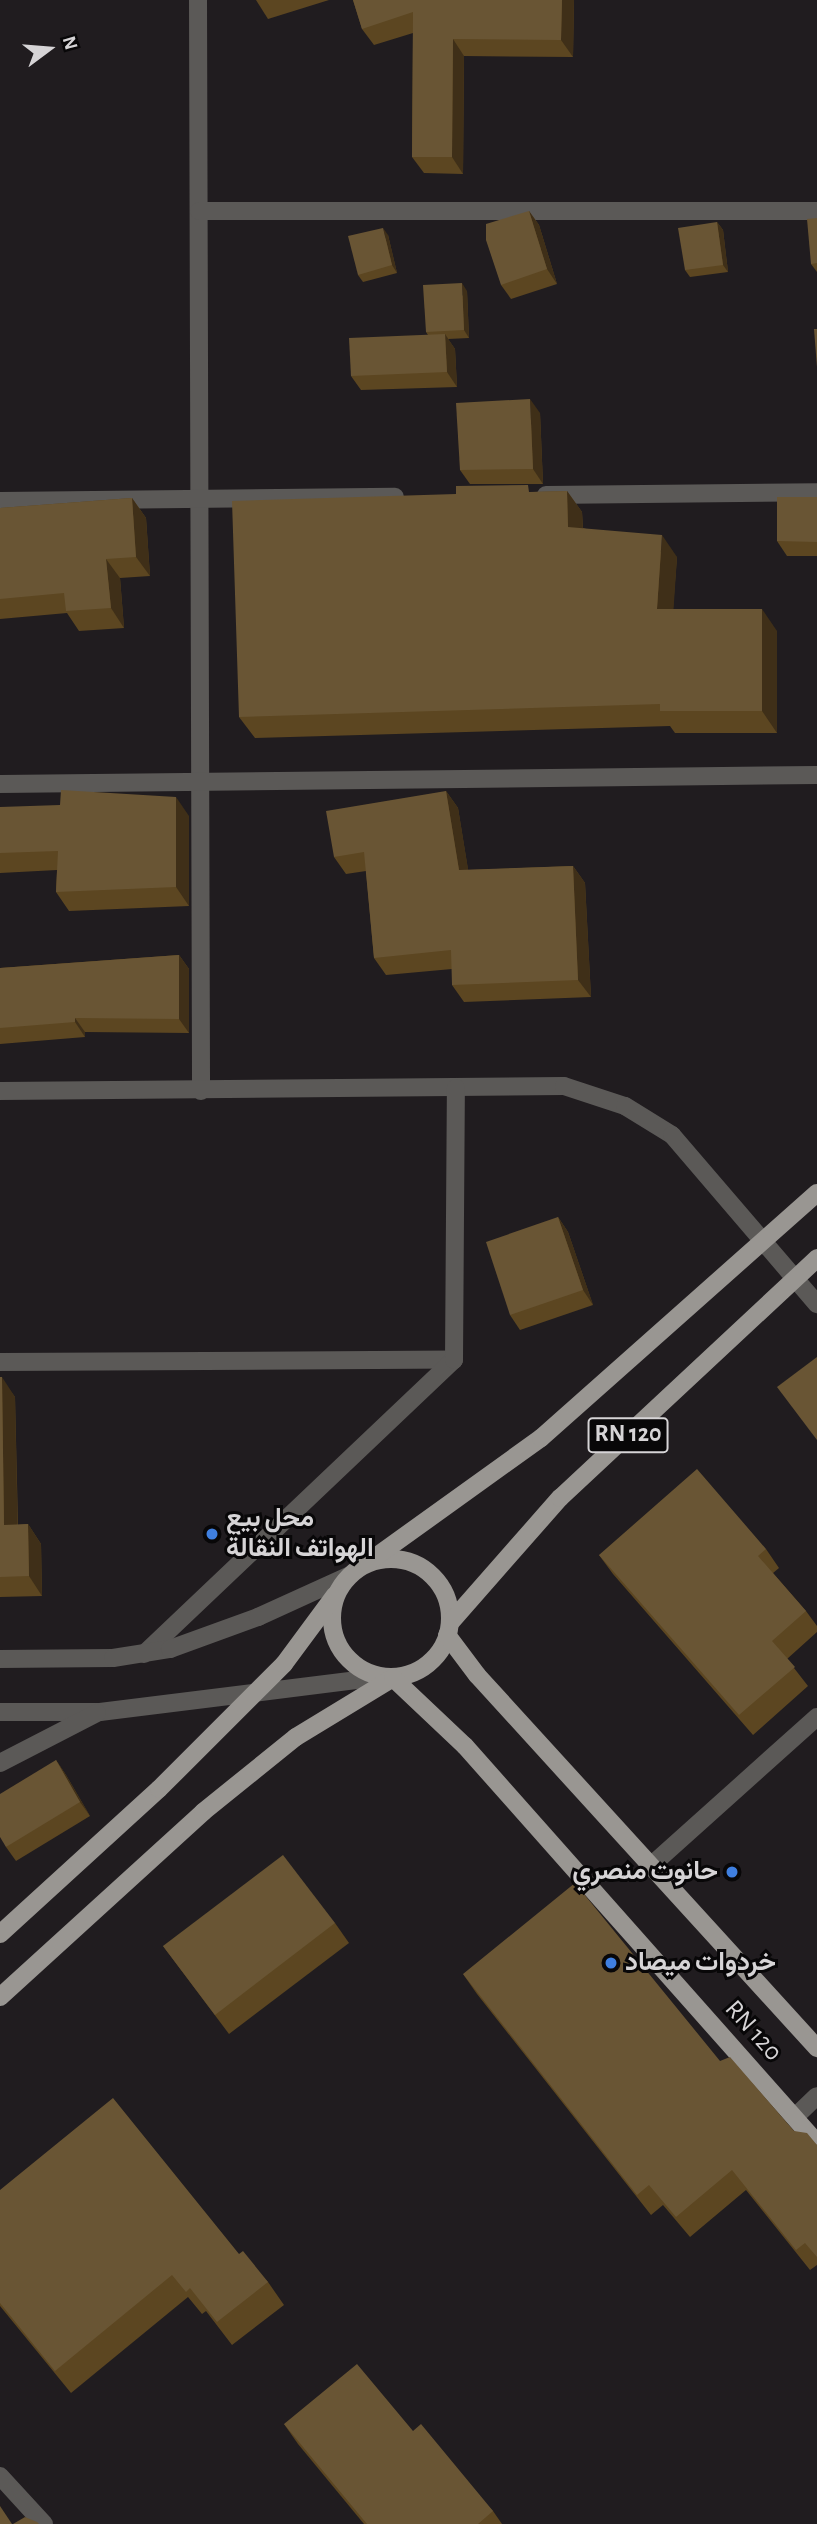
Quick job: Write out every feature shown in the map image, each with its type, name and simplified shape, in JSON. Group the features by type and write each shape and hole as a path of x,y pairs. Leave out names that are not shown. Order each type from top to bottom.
{"main road":[{"name":"RN 120","path":"367,1563 541,1438 759,1240 817,1193"},
{"name":"RN 120","path":"817,1258 560,1498 449,1629 477,1675 653,1864 817,2048"},
{"path":"0,1934 159,1789 284,1664 350,1575 367,1563 408,1560 426,1571 448,1602 449,1629 432,1662 387,1677 296,1737 203,1812 0,1997"},
{"path":"335,1595 331,1615 343,1654 358,1668 387,1677"},
{"name":"RN 120","path":"387,1677 465,1746 817,2143"}],"street":[{"path":"198,0 201,1091"},
{"path":"199,211 817,211"},
{"path":"528,495 817,492"},
{"path":"0,501 419,496"},
{"path":"0,784 817,775"},
{"path":"0,1091 564,1086 625,1106 672,1136 817,1304"},
{"path":"144,1654 454,1360 456,1088"},
{"path":"0,1362 454,1360"},
{"path":"0,1659 113,1658 170,1649 258,1617 350,1575"},
{"path":"0,1712 100,1712 252,1696 387,1677"},
{"path":"0,1763 100,1712"},
{"path":"653,1864 817,1717"},
{"path":"794,2117 817,2096"},
{"path":"4,2489 44,2524"}],"building":[{"path":"353,0 562,0 561,40 453,39 452,157 412,157 413,12 362,29"},
{"path":"529,211 547,269 501,285 486,240 486,224"},
{"path":"817,218 817,263 811,264 807,219"},
{"path":"717,222 723,265 685,270 678,228"},
{"path":"383,228 392,265 358,275 348,236"},
{"path":"462,283 464,330 426,332 423,285"},
{"path":"814,329 817,329 817,367"},
{"path":"445,334 447,372 351,376 349,338"},
{"path":"530,399 533,469 460,470 456,403"},
{"path":"528,485 529,492 567,491 568,527 662,535 657,609 762,609 762,711 660,711 660,704 239,717 232,501 456,494 456,486"},
{"path":"777,497 817,497 817,542 777,541"},
{"path":"132,498 136,557 106,559 111,608 66,611 64,593 0,599 0,508"},
{"path":"61,790 176,797 176,887 56,892 58,851 0,853 0,807 60,805"},
{"path":"446,791 459,870 573,866 578,980 452,985 451,950 374,958 364,852 334,857 326,811"},
{"path":"179,955 179,1019 75,1018 75,1022 0,1028 0,968"},
{"path":"558,1217 583,1290 510,1315 486,1242"},
{"path":"817,1357 817,1440 777,1387"},
{"path":"0,1377 4,1525 28,1524 29,1576 0,1577"},
{"path":"697,1469 766,1549 758,1556 806,1611 772,1641 795,1667 739,1715 599,1555"},
{"path":"56,1760 80,1802 6,1847 0,1837 0,1794"},
{"path":"283,1855 335,1923 215,2015 163,1946"},
{"path":"575,1883 720,2061 730,2057 794,2131 807,2133 817,2145 817,2257 805,2243 796,2250 732,2170 676,2217 649,2185 637,2195 463,1974"},
{"path":"113,2098 239,2254 243,2251 268,2282 217,2322 190,2288 186,2292 172,2275 55,2371 0,2303 0,2190"},
{"path":"357,2364 413,2431 421,2424 493,2511 478,2524 367,2524 284,2424"},
{"path":"0,2506 12,2524 0,2524"},
{"path":"25,2517 37,2522 39,2524 13,2524"}],"place":[{"name":"محل بيع الهواتف النقالة","path":"212,1534"},
{"name":"حانوت منصري","path":"732,1872"},
{"name":"خردوات ميصاد","path":"611,1963"}]}
